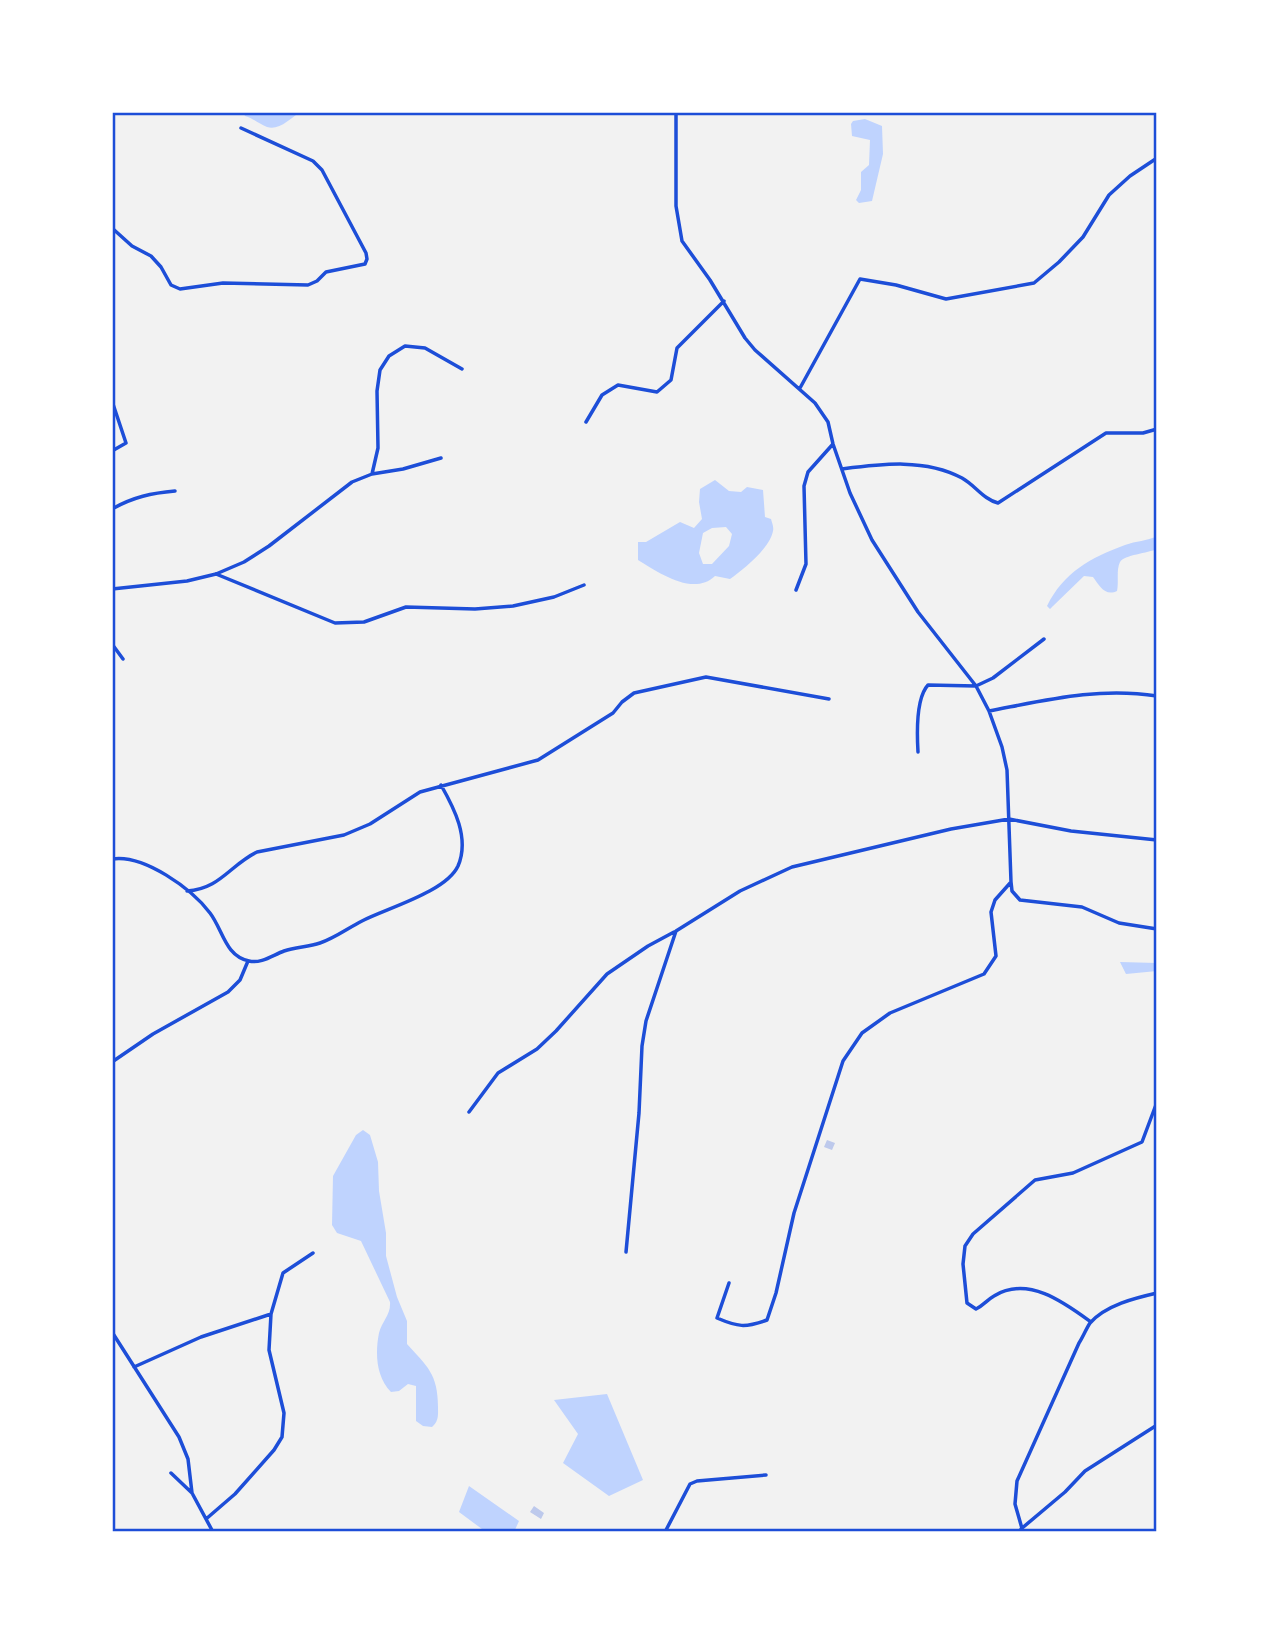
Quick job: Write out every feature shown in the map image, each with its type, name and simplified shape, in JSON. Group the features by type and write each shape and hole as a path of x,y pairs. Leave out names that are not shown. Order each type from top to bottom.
{"street":[{"path":"676,112 676,206 682,241 745,338 815,403 828,422 833,444 860,518 872,540 918,611 976,686 989,711 1007,770 1012,891 1020,900 1082,908 1119,923 1157,929"},
{"path":"112,228 132,246 151,256 162,267 171,285 180,289 223,283 308,285 326,272 365,264 366,253 322,170 313,161 241,128"},
{"path":"800,388 860,279 896,285 946,299 1034,284 1083,236 1109,195 1130,176 1157,158"},
{"path":"586,422 602,395 618,385 657,392 671,380 677,348 723,301"},
{"path":"372,474 378,448 377,391 380,370 389,356 405,346 425,348 462,369"},
{"path":"112,401 125,443 112,451"},
{"path":"842,469 890,463 923,466 961,478 988,500 998,503 1106,432 1143,433 1157,429"},
{"path":"796,590 806,564 804,486 808,472 833,444"},
{"path":"112,589 187,581 216,574 244,562 302,523 352,482 372,474 403,469 440,458"},
{"path":"112,509 128,500 152,493 175,491"},
{"path":"216,574 335,623 364,622 406,607 513,607 554,597 584,585"},
{"path":"918,752 919,719 924,690 928,685 976,686 993,678 1044,639"},
{"path":"112,644 123,659"},
{"path":"187,891 200,890 215,884 257,852 344,835 370,824 419,792 538,760 613,713 634,693 706,677 829,699"},
{"path":"989,711 1090,693 1120,691 1157,696"},
{"path":"112,859 135,859 146,863 187,891 211,914 237,956 248,961 264,960 291,948 331,939 365,919 431,889 453,874 460,858 460,826 456,811 441,785"},
{"path":"469,1112 498,1073 537,1049 607,974 740,891 792,867 951,829 1009,819 1072,831 1157,840"},
{"path":"729,1283 717,1318 737,1327 767,1320 776,1293 794,1213 843,1061 862,1032 890,1013 984,974 996,956 991,912 995,900 1011,882"},
{"path":"626,1251 639,1113 642,1046 646,1021 676,930"},
{"path":"112,1062 153,1034 228,992 240,980 248,961"},
{"path":"1091,1322 1063,1302 1040,1291 1016,1288 995,1296 985,1305 976,1308 967,1303 963,1284 965,1246 973,1234 1035,1180 1073,1173 1142,1142 1157,1101"},
{"path":"206,1519 235,1494 282,1437 284,1413 269,1350 271,1314 283,1273 313,1253"},
{"path":"1157,1293 1126,1301 1091,1322 1079,1343 1017,1481 1015,1504 1022,1530 1085,1471 1157,1424"},
{"path":"134,1367 201,1337 271,1314"},
{"path":"112,1332 179,1437 188,1459 192,1493"},
{"path":"171,1473 192,1493 213,1532"},
{"path":"665,1532 690,1484 697,1481 766,1475"}],"water":[{"path":"243,112 300,112 285,123 271,128 245,116"},
{"path":"865,119 882,126 883,154 872,201 859,203 856,200 861,190 861,172 869,165 870,140 852,136 851,124 853,121"},
{"path":"715,480 729,491 741,492 747,487 763,490 765,517 771,519 773,530 762,551 730,579 715,576 696,584 665,576 638,560 638,542 646,542 680,522 694,528 702,519 700,489","holes":["726,527 732,534 729,546 712,564 703,564 699,553 703,533 712,528"]},
{"path":"1157,536 1157,549 1120,562 1117,591 1106,591 1093,577 1084,576 1050,609 1047,606 1061,584 1089,561 1125,545"},
{"path":"1120,962 1157,963 1157,971 1126,974"},
{"path":"363,1130 370,1135 378,1162 386,1256 397,1297 407,1321 407,1344 426,1365 436,1386 438,1415 432,1427 423,1426 416,1421 416,1386 408,1384 399,1391 391,1392 382,1379 377,1357 378,1341 390,1302 361,1241 337,1233 332,1225 333,1176 356,1135"},
{"path":"607,1394 643,1480 609,1496 563,1463 578,1434 554,1400"},
{"path":"469,1486 519,1521 514,1532 486,1532 459,1512"}],"building":[{"path":"827,1140 835,1143 832,1150 824,1147"},
{"path":"534,1506 544,1513 541,1519 530,1512"}]}
